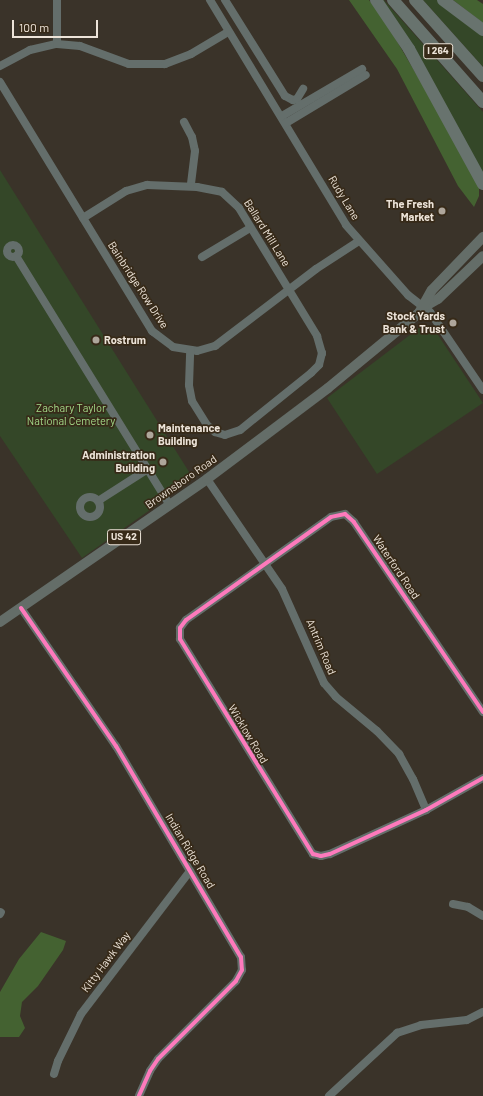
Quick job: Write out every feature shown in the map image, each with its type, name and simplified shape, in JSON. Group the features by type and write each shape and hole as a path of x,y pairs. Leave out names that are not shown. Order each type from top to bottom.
{"highway":[{"path":"376,0 409,49 483,184"},
{"name":"I 264","path":"393,0 483,102"},
{"name":"I 264","path":"415,0 483,76"},
{"path":"443,0 483,30"}],"main road":[{"name":"Brownsboro Road","path":"424,307 432,290 483,237"},
{"name":"Brownsboro Road","path":"0,622 208,479 328,388 424,307 438,299 483,256"}],"street":[{"path":"57,0 57,44"},
{"name":"Rudy Lane","path":"210,0 228,32 284,119 359,241 408,295 430,312 483,390"},
{"path":"225,0 284,96 292,100 297,99 303,89"},
{"path":"0,66 30,50 57,44 80,46 129,64 153,66 180,60 228,32"},
{"path":"284,119 364,72"},
{"name":"Bainbridge Row Drive","path":"0,82 152,331 165,343 190,351 206,349 219,343 289,289 359,241"},
{"path":"184,122 192,138 195,151 191,186"},
{"name":"Ballard Mill Lane","path":"83,218 138,187 191,186 218,190 229,196 240,208 250,228 317,336 322,356 316,369 298,384 240,430 225,435 214,432 207,425 192,400 189,386 190,351"},
{"path":"202,256 250,228"},
{"path":"16,256 170,505"},
{"path":"98,501 148,469"},
{"name":"Antrim Road","path":"208,479 265,564 292,608 324,683 336,697 377,731 399,754 413,779 426,810"},
{"name":"Waterford Road","path":"265,564 332,517 340,514 348,515 483,712"},
{"name":"Wicklow Road","path":"265,564 186,620 180,628 179,635 309,850 321,856 330,854 426,810"},
{"name":"Indian Ridge Road","path":"21,608 116,746 240,954 242,970 236,981 158,1059 139,1096"},
{"path":"426,810 483,778"},
{"name":"Kitty Hawk Way","path":"54,1074 58,1061 81,1014 190,870"},
{"path":"453,904 468,907 483,916"},
{"path":"329,1096 396,1033 421,1025 467,1020 483,1012"}],"green space":[{"path":"349,0 369,0 385,21 479,181 479,196 474,207 458,186 397,69"},
{"path":"379,0 384,0 483,112 483,173"},
{"path":"423,0 439,0 483,33 483,67"},
{"path":"453,0 477,0 483,4 483,23"},
{"name":"Zachary Taylor National Cemetery","path":"0,170 191,475 157,505 82,558 0,436"},
{"path":"423,325 432,326 483,403 377,474 327,398"},
{"path":"41,932 66,941 63,950 38,986 22,1002 20,1016 25,1028 19,1037 0,1037 0,992 19,959"}],"cycle path":[{"path":"483,712 354,522 345,514 331,517 186,620 180,628 180,639 313,854 321,856 330,854 426,810 483,778"},
{"path":"21,608 116,746 241,957 242,970 236,981 158,1059 150,1071 139,1096"}],"place":[{"name":"The Fresh Market","path":"442,211"},
{"name":"Stock Yards Bank & Trust","path":"453,323"},
{"name":"Rostrum","path":"96,340"},
{"name":"Maintenance Building","path":"150,435"},
{"name":"Administration Building","path":"163,462"}]}
